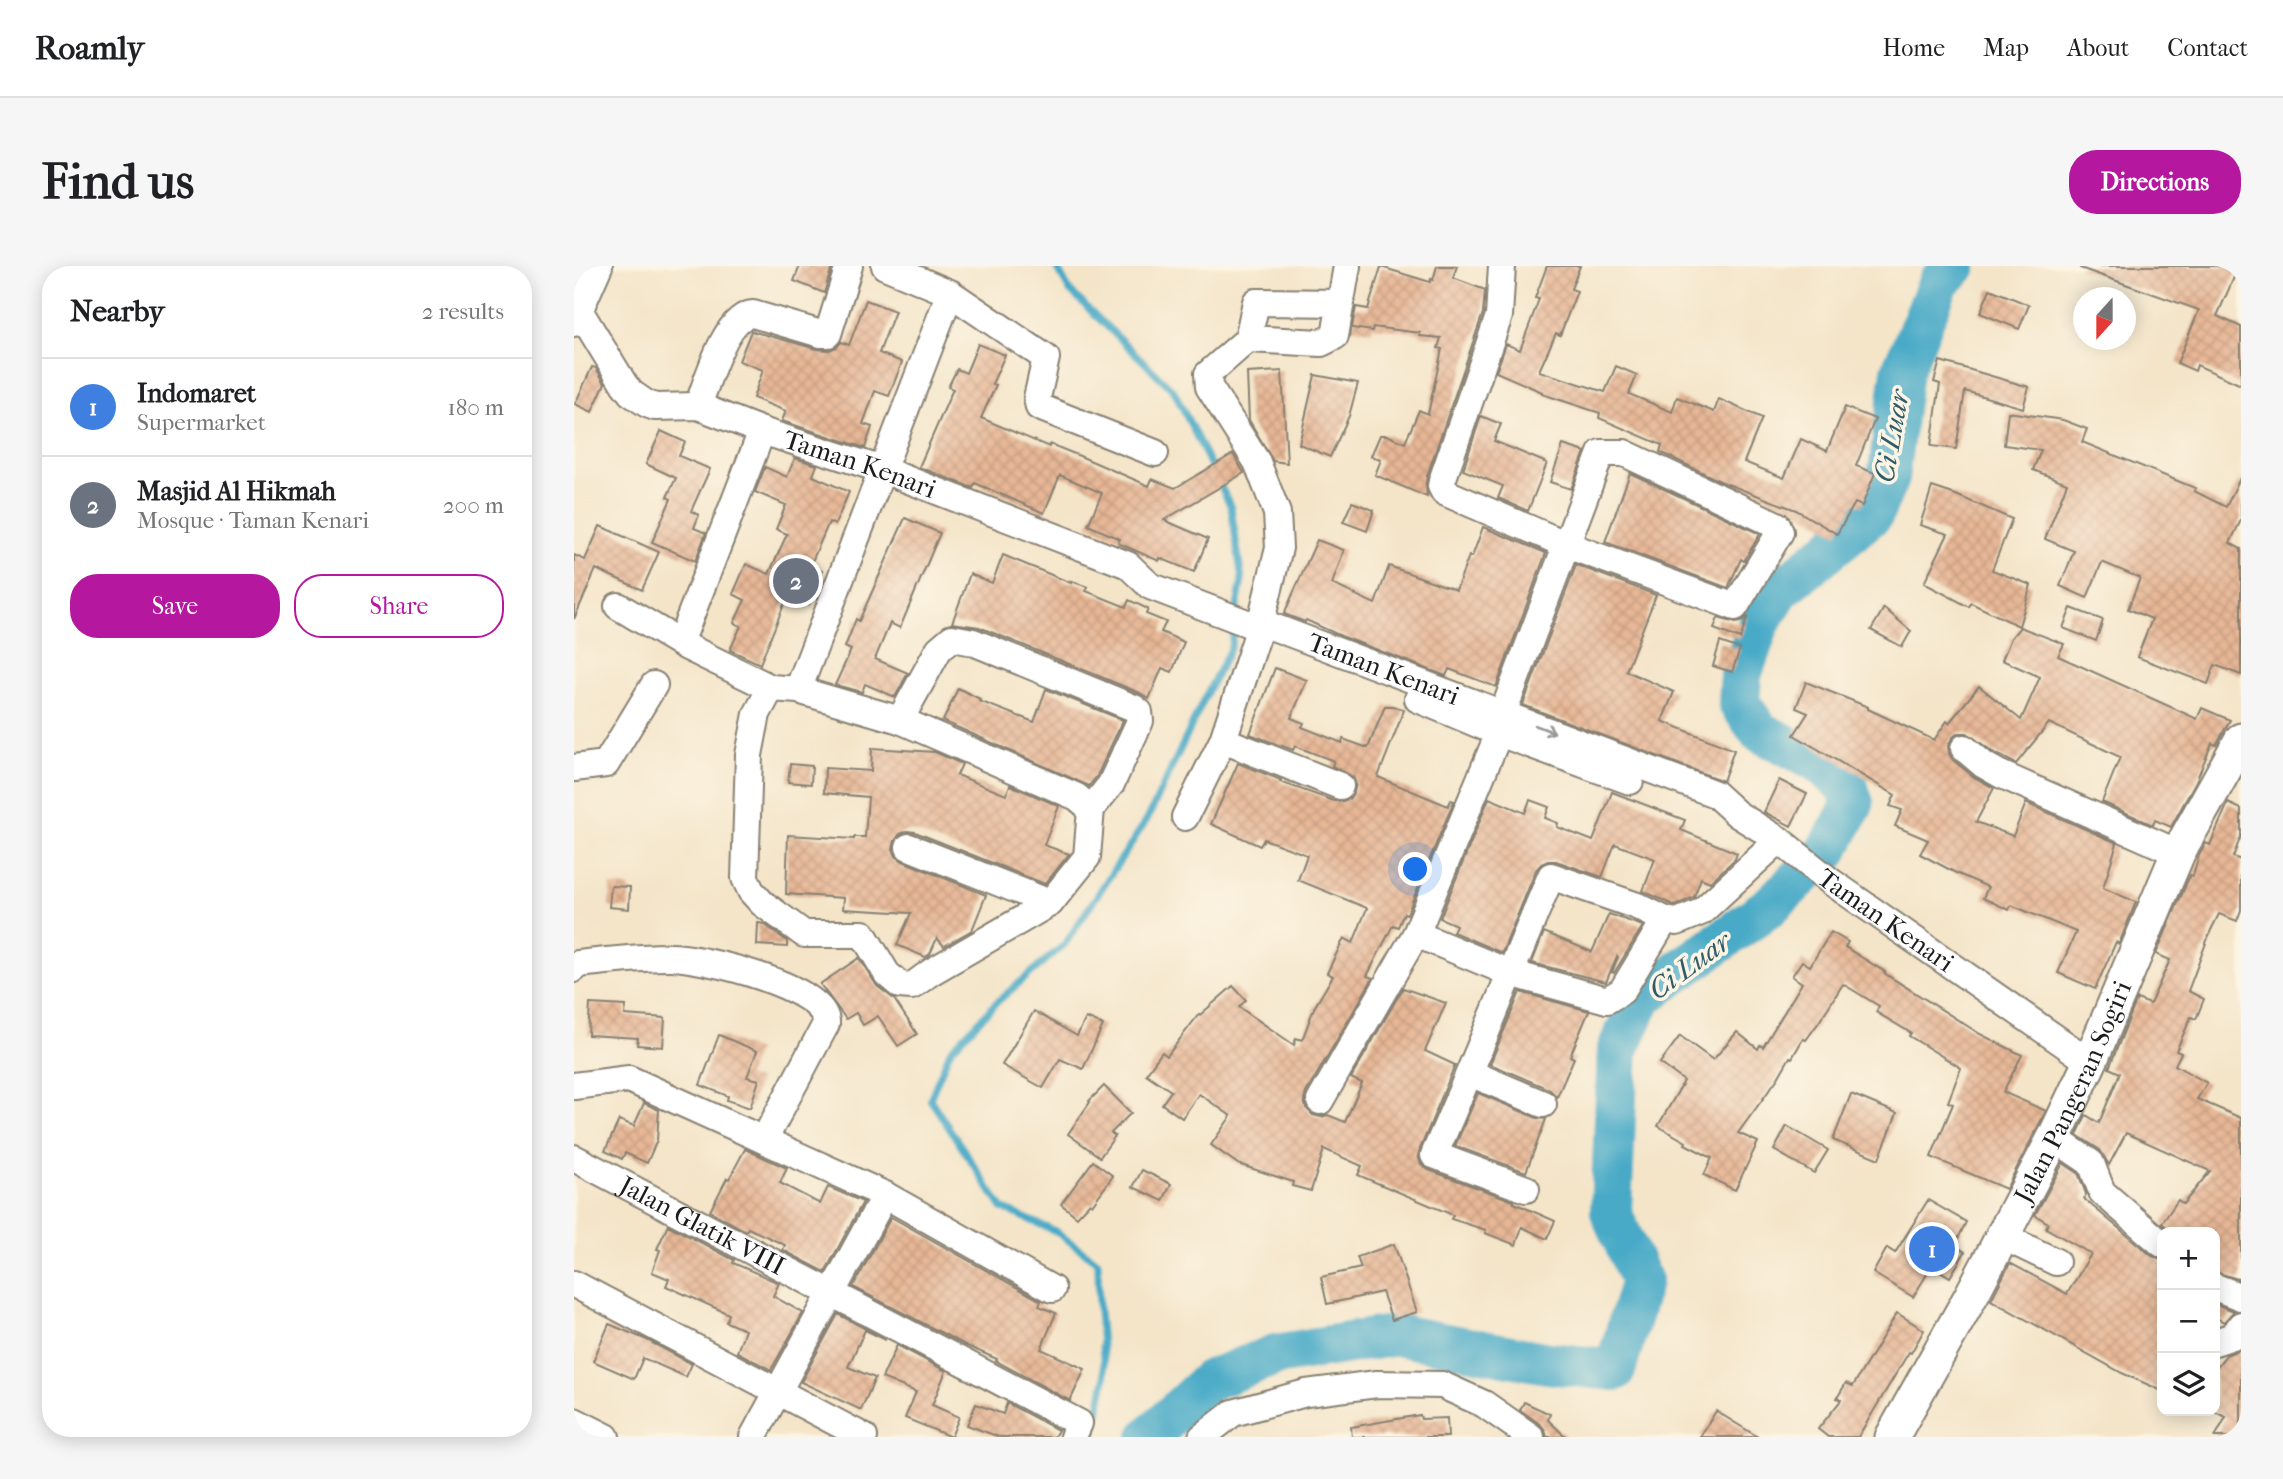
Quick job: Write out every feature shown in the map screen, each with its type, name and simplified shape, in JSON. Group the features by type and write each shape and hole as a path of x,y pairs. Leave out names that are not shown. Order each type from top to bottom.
{"street":[{"path":"599,266 577,317 631,393 654,407 698,406 725,337 738,320 749,314 828,334 849,266"},
{"path":"885,266 950,293 1046,358 1037,398 1039,407 1155,453"},
{"path":"1248,339 1321,344 1335,336 1347,266"},
{"path":"1320,1101 1416,934 1501,723 1567,545 1601,453 1624,453 1777,525 1780,532 1735,607 1567,545 1446,494 1441,486 1499,316 1502,266"},
{"path":"798,690 950,293"},
{"path":"1185,817 1223,740 1254,626 1279,548 1277,513 1257,462 1209,387 1208,374 1248,339 1256,302 1341,303"},
{"name":"Taman Kenari","path":"698,406 881,475 1127,582 1150,586 1501,723 1715,794 1737,814 1788,848 1830,881 2090,1062"},
{"path":"680,643 762,431"},
{"path":"618,606 680,643 771,688 798,690 900,720 1077,797 1091,809"},
{"path":"771,688 757,714 749,755 745,878 751,891 762,903 804,934 863,934 887,974 900,985 912,986 931,972 1050,903 1087,857 1091,809 1111,784 1140,721 1139,712 1134,708 973,642 952,638 939,649 900,720"},
{"path":"574,768 606,764 654,685"},
{"path":"1223,740 1340,786"},
{"name":"Jalan Pangeran Sogiri","path":"1892,1437 1971,1296 2054,1138 2090,1062 2178,853 2241,740"},
{"path":"1965,748 1984,765 2000,774 2178,853"},
{"path":"909,847 1050,903"},
{"path":"1526,1189 1434,1155 1471,1073 1509,973 1551,876 1637,906 1665,920 1677,922 1701,912 1788,848"},
{"path":"1416,934 1509,973 1607,1000 1622,991 1665,920"},
{"path":"574,969 578,964 672,957 743,969 801,993 817,1007 826,1017 826,1024 764,1140"},
{"path":"1471,1073 1543,1104"},
{"path":"574,1086 629,1079 885,1195 1052,1289"},
{"path":"2054,1138 2091,1163 2102,1192 2157,1240"},
{"name":"Jalan Glatik VIII","path":"574,1158 1079,1423 1073,1437"},
{"path":"754,1437 885,1195"},
{"path":"2002,1236 2056,1262"},
{"path":"574,1284 864,1437"},
{"path":"2220,1289 2241,1297"},
{"path":"2220,1340 2233,1336 2241,1325"},
{"path":"1202,1437 1233,1413 1306,1393 1377,1384 1442,1385 1484,1404 1531,1437"},
{"path":"574,1421 606,1437"}],"building":[{"path":"800,266 832,267 824,293 794,281"},
{"path":"1437,266 1457,266 1453,278 1485,290 1483,313 1427,476 1427,497 1375,475 1381,460 1371,456 1380,435 1387,435 1405,443 1419,410 1428,414 1442,349 1438,348 1441,338 1373,327 1372,331 1352,328 1356,307 1368,309 1381,267 1430,282"},
{"path":"1547,266 1580,266 1571,289 1577,291 1560,335 1556,333 1539,371 1605,392 1616,366 1637,375 1629,394 1672,412 1677,397 1714,412 1719,399 1762,418 1744,462 1784,478 1801,439 1827,451 1845,407 1875,419 1856,466 1875,473 1862,506 1855,503 1837,534 1796,510 1722,482 1660,452 1662,445 1599,418 1600,413 1542,394 1496,372 1506,344 1520,350 1539,299 1535,298"},
{"path":"2239,266 2217,316 2241,327 2241,385 2197,365 2195,371 2177,363 2199,310 2080,268"},
{"path":"1990,289 2029,305 2019,329 1980,313"},
{"path":"866,300 895,311 879,353 902,362 889,396 875,391 863,424 872,427 865,448 782,421 786,411 753,398 763,370 739,361 751,331 817,349 829,350 841,342 849,345"},
{"path":"978,344 1005,355 992,384 996,385 981,418 1149,486 1152,479 1175,488 1233,454 1244,473 1164,520 1208,539 1194,572 1160,558 1159,561 1118,543 1120,539 1088,525 1102,493 1060,475 1044,513 975,483 973,488 919,467 953,389 948,387 957,369 966,373"},
{"path":"1940,361 2029,387 2023,408 1965,391 1956,449 1931,446 1940,384 1934,382"},
{"path":"592,367 596,368 605,383 592,412 575,404"},
{"path":"1282,371 1287,463 1273,461 1249,420 1247,373"},
{"path":"1315,375 1358,383 1349,416 1330,457 1299,444"},
{"path":"2008,412 2063,420 2087,429 2082,442 2195,488 2194,491 2226,507 2241,476 2241,520 2230,543 2241,549 2241,675 2215,665 2208,684 2137,657 2152,619 2128,609 2140,578 2102,562 2087,598 2060,586 2074,551 2045,539 2067,483 2033,470 2041,450 2004,445"},
{"path":"1481,416 1501,424 1494,441 1547,463 1528,511 1498,498 1503,486 1463,470"},
{"path":"661,431 685,442 679,456 710,469 691,511 699,515 694,528 706,533 695,561 652,542 671,499 667,497 676,478 646,464"},
{"path":"1563,445 1585,452 1571,489 1550,482"},
{"path":"795,458 817,465 813,476 849,492 835,525 829,522 810,566 822,571 809,605 787,597 760,664 730,650 741,626 734,623 745,600 733,594 746,564 769,574 787,534 776,529 786,505 755,492 765,467 787,477"},
{"path":"1630,473 1760,534 1744,561 1741,559 1728,588 1605,542"},
{"path":"1932,487 2012,519 1992,570 2031,585 2019,626 1971,603 1969,607 1924,583 1948,534 1920,525"},
{"path":"1352,502 1374,510 1367,531 1343,522"},
{"path":"905,518 940,533 900,628 890,623 875,659 908,673 895,697 865,684 862,692 835,685 851,650 845,647 856,619 859,621"},
{"path":"600,526 659,552 642,590 596,569 574,619 574,555 585,560"},
{"path":"1483,527 1546,553 1496,687 1449,669 1446,676 1306,620 1305,622 1284,614 1317,540 1344,550 1332,584 1375,604 1389,566 1456,590"},
{"path":"1003,555 1071,583 1088,587 1086,591 1126,607 1129,600 1148,609 1146,614 1166,622 1161,632 1184,642 1172,672 1162,668 1149,699 979,627 952,623 970,574 992,583"},
{"path":"1576,565 1656,595 1626,671 1674,692 1662,721 1734,750 1723,781 1523,705"},
{"path":"1884,608 1911,631 1902,647 1871,630"},
{"path":"2071,608 2103,620 2096,641 2063,628"},
{"path":"1748,616 1740,639 1714,629 1718,618 1736,623"},
{"path":"2020,627 2064,644 2058,656 2197,719 2202,708 2230,720 2216,745 2212,743 2196,781 2171,827 2155,820 2153,825 2102,802 2120,757 2049,723 2016,764 1993,752 1967,733 1958,733 1952,738 1948,746 1953,760 1974,777 1994,788 1976,822 2013,836 2026,803 2117,843 2103,888 2136,902 2119,944 2116,942 2095,989 2058,973 2076,932 2011,905 2009,910 1983,898 1988,887 1920,854 1928,840 1895,826 1902,810 1890,806 1895,795 1794,735 1808,713 1796,708 1806,682 1868,707 1934,740 1947,721 1949,723 1979,686 2021,720 2040,677 2002,660 2011,638"},
{"path":"1720,642 1740,649 1732,672 1713,666"},
{"path":"1275,668 1307,680 1291,718 1304,723 1302,727 1342,743 1343,739 1368,748 1385,706 1404,710 1378,777 1448,806 1451,800 1454,801 1407,914 1404,913 1398,927 1393,925 1367,976 1373,978 1306,1093 1306,1108 1313,1115 1328,1115 1345,1122 1362,1083 1351,1078 1403,988 1446,1003 1425,1051 1455,1065 1420,1149 1418,1156 1421,1164 1429,1170 1514,1201 1555,1221 1547,1239 1522,1227 1516,1245 1485,1233 1486,1230 1451,1219 1453,1215 1358,1175 1362,1166 1324,1149 1311,1191 1292,1186 1293,1182 1238,1164 1211,1145 1231,1116 1199,1094 1182,1118 1162,1104 1171,1091 1146,1074 1162,1052 1167,1056 1199,1014 1233,986 1246,1000 1239,1007 1294,1045 1296,1038 1302,1040 1314,1008 1333,976 1327,973 1344,938 1353,943 1367,908 1298,880 1307,855 1264,839 1260,846 1211,824 1238,763 1281,780 1280,782 1334,801 1349,799 1354,792 1356,784 1353,777 1332,766 1334,761 1295,746 1293,750 1250,734"},
{"path":"958,688 980,699 979,701 1034,722 1046,689 1123,720 1097,776 1089,786 943,721"},
{"path":"872,748 935,752 962,764 957,775 1006,795 1010,785 1059,806 1044,845 1069,854 1045,884 915,832 900,834 893,849 896,856 903,861 986,895 972,930 944,946 937,938 930,954 925,957 897,945 911,913 843,909 844,898 786,894 788,835 854,839 865,837 868,797 824,793 825,768 871,771"},
{"path":"790,764 812,766 811,784 788,782"},
{"path":"1779,780 1807,794 1791,826 1764,812"},
{"path":"1612,792 1685,820 1681,830 1737,853 1735,859 1710,882 1701,878 1694,897 1675,906 1643,891 1655,859 1615,844 1602,877 1556,861 1548,861 1536,870 1502,953 1453,932 1456,925 1440,918 1489,798 1525,813 1530,800 1549,807 1545,818 1558,823 1557,827 1593,841"},
{"path":"2228,803 2241,809 2241,836 2233,857 2241,860 2241,910 2237,921 2219,914 2211,930 2188,991 2204,999 2196,1019 2191,1017 2176,1051 2181,1053 2175,1065 2207,1083 2197,1099 2241,1118 2241,1280 2220,1274 2220,1227 2166,1227 2162,1223 2178,1200 2183,1204 2210,1171 2126,1133 2109,1165 2100,1150 2077,1135 2086,1115 2099,1123 2120,1073 2109,1068 2137,999 2150,1004 2170,960 2156,954 2190,875 2193,876 2199,855 2206,843 2210,845"},
{"path":"611,886 630,887 629,909 609,907"},
{"path":"1609,914 1643,926 1614,973 1612,972 1617,956 1606,982 1532,963 1544,932 1592,952"},
{"path":"758,923 764,924 787,941 787,947 757,945"},
{"path":"1831,932 1848,942 1845,947 1884,973 1980,1034 2022,1055 2003,1092 2046,1111 2006,1189 1931,1157 1953,1104 1948,1102 1961,1068 1909,1036 1911,1033 1876,1012 1879,1006 1843,984 1819,1022 1806,1040 1803,1039 1738,1133 1758,1142 1735,1190 1704,1175 1712,1158 1658,1126 1684,1081 1660,1063 1680,1036 1713,1060 1737,1032 1758,1049 1760,1045 1763,1047 1802,983 1792,976 1802,961 1810,966"},
{"path":"859,958 877,986 894,999 917,1034 898,1046 878,1016 863,1025 856,1013 846,1019 820,984"},
{"path":"1520,992 1589,1011 1570,1056 1574,1058 1557,1097 1549,1089 1490,1064"},
{"path":"590,1004 626,1006 625,1015 665,1018 663,1047 637,1045 638,1038 588,1035"},
{"path":"1034,1011 1077,1036 1086,1018 1103,1025 1083,1069 1060,1059 1043,1088 1002,1065"},
{"path":"719,1035 757,1051 747,1077 759,1080 750,1108 727,1100 728,1096 700,1085"},
{"path":"1104,1086 1131,1113 1111,1133 1115,1136 1100,1157 1068,1134 1089,1101"},
{"path":"1478,1093 1537,1118 1546,1119 1526,1172 1455,1146"},
{"path":"1851,1094 1897,1113 1879,1159 1833,1140"},
{"path":"644,1103 659,1110 657,1140 647,1163 625,1153 622,1159 605,1151 619,1120 634,1126"},
{"path":"1787,1126 1828,1150 1814,1173 1774,1150"},
{"path":"745,1149 787,1168 780,1183 820,1204 828,1187 863,1202 825,1272 783,1250 785,1245 748,1228 746,1231 710,1211"},
{"path":"1093,1161 1113,1176 1092,1205 1090,1203 1077,1217 1061,1204"},
{"path":"2063,1163 2078,1173 2086,1194 2084,1199 2157,1258 2157,1389 2122,1373 1991,1300 2010,1263 2067,1294 2091,1254 2046,1228 2048,1223 2035,1215"},
{"path":"1142,1170 1171,1184 1163,1201 1133,1187"},
{"path":"1928,1200 1966,1222 1955,1245 1965,1252 1950,1277 1932,1266 1913,1297 1873,1273 1887,1248 1895,1253"},
{"path":"891,1217 1041,1301 1039,1306 1056,1313 1041,1349 1085,1369 1070,1401 996,1361 997,1359 853,1287"},
{"path":"668,1225 734,1260 733,1263 779,1283 773,1296 803,1313 771,1370 737,1352 745,1330 726,1322 729,1314 666,1286 669,1279 652,1272 660,1250 657,1249"},
{"path":"1394,1244 1417,1312 1392,1320 1382,1292 1327,1304 1321,1277 1361,1268 1357,1257"},
{"path":"2220,1306 2234,1311 2224,1322 2220,1320"},
{"path":"1897,1313 1924,1330 1858,1437 1828,1437 1818,1429 1841,1400 1837,1398 1846,1383 1853,1386"},
{"path":"838,1314 886,1340 865,1330 848,1367 875,1378 861,1410 801,1382"},
{"path":"609,1324 692,1364 686,1377 643,1358 634,1379 593,1361"},
{"path":"897,1345 946,1371 932,1405 959,1417 951,1437 905,1418 916,1392 882,1378"},
{"path":"2241,1349 2241,1437 2215,1437 2226,1417 2220,1414 2220,1363 2226,1355"},
{"path":"1524,1402 1550,1414 1548,1420 1566,1437 1547,1437 1541,1425 1520,1410"},
{"path":"1007,1403 1058,1430 1054,1437 999,1437 967,1425 976,1404 1003,1414"},
{"path":"1716,1411 1758,1437 1700,1437"},
{"path":"1420,1415 1421,1419 1447,1418 1448,1437 1352,1437 1351,1427"}],"waterway":[{"path":"1056,266 1070,291 1174,391 1231,507 1242,580 1236,612"},
{"name":"Ci Luar","path":"1149,1437 1210,1380 1275,1355 1397,1335 1548,1363 1615,1370 1641,1281 1611,1212 1618,1049 1642,997 1769,907 1827,852 1853,804 1847,786 1816,760 1760,732 1739,703 1741,675 1759,624 1779,591 1873,514 1888,478 1902,371 1939,282 1956,266"},
{"path":"1093,1437 1105,1379 1098,1262 1055,1231 1002,1208 930,1099 950,1051 997,1002 1065,944 1148,818 1231,647 1234,624"}],"place":[{"name":"Masjid Al Hikmah","path":"796,581"},
{"name":"Indomaret","path":"1932,1249"}]}
